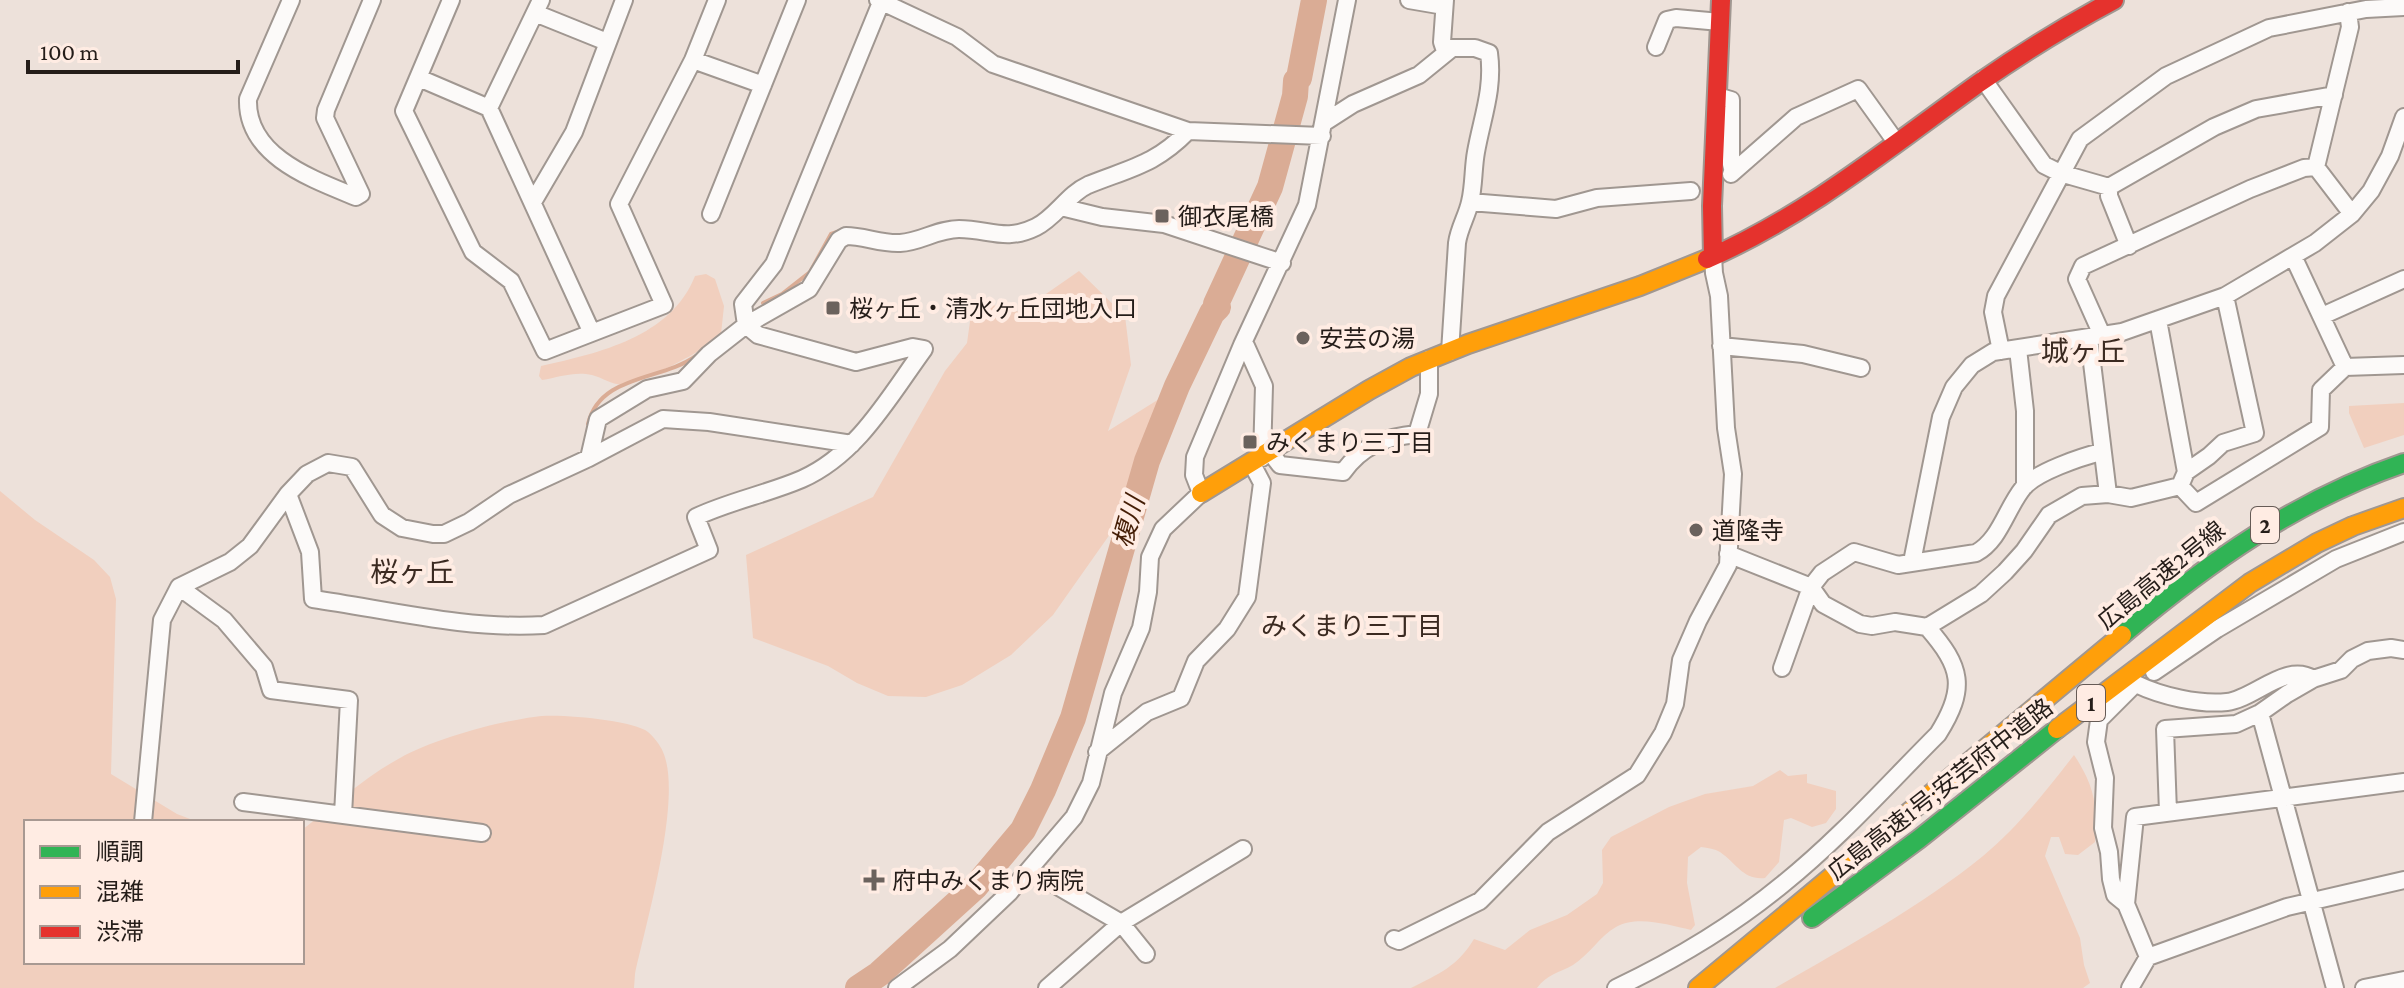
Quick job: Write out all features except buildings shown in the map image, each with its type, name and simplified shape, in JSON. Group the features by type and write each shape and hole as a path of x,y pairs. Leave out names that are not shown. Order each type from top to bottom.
{"main road":[{"path":"1713,256 1712,206 1721,0"},
{"path":"1201,493 1394,374 1429,359 1631,291 1767,229 1853,174 2033,44 2114,0"},
{"path":"1970,763 2176,577 2236,529 2327,475 2404,445"},
{"name":"広島高速2号線","path":"1970,763 2173,592 2231,548 2326,492 2404,463"},
{"name":"広島高速1号;安芸府中道路","path":"1799,928 2250,583 2317,543 2393,512"},
{"name":"広島高速1号;安芸府中道路","path":"1698,988 1970,763"}],"street":[{"path":"291,0 248,99 247,110 253,133 294,171 356,197 361,194 325,118 372,0"},
{"path":"451,0 404,111 473,252 511,281 545,351 664,305 619,204 693,60 717,0"},
{"path":"533,202 574,132 624,0"},
{"path":"711,214 797,0"},
{"path":"907,986 950,949 1030,870 1049,843 1074,817 1091,783 1113,693 1141,628 1148,592 1150,557 1163,529 1201,493 1194,475 1195,457 1242,345 1307,205 1347,0"},
{"path":"1409,0 1445,3 1444,48 1475,48 1489,53 1492,70 1488,104 1473,168 1470,202 1457,243 1450,352"},
{"path":"288,494 310,552 313,599 520,627 544,625 709,550 696,517 801,479 834,461 874,419 924,349 913,347 856,362 758,335 746,325 743,304 774,264 880,1 957,37 993,64 1188,131 1323,129 1353,104 1419,75 1451,49"},
{"path":"591,331 489,108 538,6 607,42"},
{"path":"2025,486 2025,411 2009,350 1993,312 1996,296 2080,139 2166,76 2269,28 2348,12 2404,7"},
{"path":"2316,167 2350,27 2348,12"},
{"path":"1656,47 1667,20 1686,18 1720,22"},
{"path":"693,60 763,85"},
{"path":"419,78 489,108"},
{"path":"1983,79 2044,165 2060,173 2109,187 2214,127 2256,109 2334,95"},
{"path":"1717,96 1731,100 1732,173 1796,117 1858,89 1896,142"},
{"path":"1912,562 1941,417 1954,387 1972,365 1993,352 2122,332 2225,296 2315,243 2352,214 2371,191 2390,156 2404,117"},
{"path":"589,458 598,419 647,389 683,381 709,354 746,325 809,289 839,240 846,236 897,244 916,241 934,232 958,229 1011,236 1039,227 1085,186 1140,166 1169,150 1188,131"},
{"path":"2316,167 2352,214"},
{"path":"2108,494 2101,452 2095,336 2077,279 2083,266 2250,189 2304,168 2316,167"},
{"path":"2109,187 2109,196 2129,246"},
{"path":"1470,202 1556,209 1597,198 1691,191"},
{"path":"1061,207 1102,217 1164,224 1282,263"},
{"path":"1394,939 1399,941 1480,901 1548,832 1637,775 1663,733 1675,704 1681,660 1728,565 1733,474 1726,428 1719,296 1713,256"},
{"path":"2293,256 2345,367"},
{"path":"2322,316 2403,282"},
{"path":"1927,627 1981,594 2005,572 2049,515 2082,496 2108,494 2131,498 2183,479 2223,443 2255,433 2225,296"},
{"path":"2158,320 2183,479 2196,503 2320,427 2321,390 2345,367 2404,365"},
{"path":"1096,753 1147,712 1181,698 1196,661 1227,629 1247,597 1262,483 1264,386 1246,346 1242,345"},
{"path":"1721,346 1803,354 1861,368"},
{"path":"1261,458 1280,465 1343,472 1357,453 1399,436 1417,434 1429,394 1429,359"},
{"path":"143,820 162,620 179,587 230,562 250,546 288,494 307,474 328,463 352,467 382,515 402,528 444,534 469,522 509,495 663,419 709,422 852,444"},
{"path":"1782,668 1811,587 1822,573 1854,552 1898,565 1976,553 1988,546 2025,486 2080,458 2101,452"},
{"path":"2148,957 2126,904 2115,895 2111,879 2103,828 2105,778 2096,742 2099,720 2136,684 2217,629 2336,559 2404,532"},
{"path":"1616,988 1694,947 1783,885 1823,850 1938,734 1955,701 1955,668 1946,649 1927,627 1895,622 1872,626 1860,624 1823,604 1811,587 1728,554"},
{"path":"179,587 224,620 264,667 271,690 349,700 343,815"},
{"path":"2168,812 2165,729 2236,724 2260,713 2313,679 2341,670 2352,659 2368,651 2404,650"},
{"path":"2136,684 2165,694 2208,702 2229,702 2283,677 2306,674 2313,679"},
{"path":"2260,713 2335,988"},
{"path":"2126,904 2135,817 2404,782"},
{"path":"243,802 482,833"},
{"path":"1047,988 1121,923 1243,849"},
{"path":"1030,870 1121,923 1146,954"},
{"path":"2130,988 2148,957 2287,907 2404,880"},
{"path":"2364,988 2404,980"}],"shaded area":[{"path":"1079,271 1125,316 1131,365 1108,431 1191,379 1139,493 1053,615 1011,655 962,685 926,697 888,696 828,666 753,638 746,555 873,497 945,371 967,343 973,300 1020,312"},
{"path":"706,274 715,279 724,306 721,334 692,355 623,385 586,374 542,380 539,376 541,366 609,348 651,328 684,297 695,276"},
{"path":"2404,403 2404,435 2364,448 2349,406"},
{"path":"0,491 35,520 94,560 110,577 116,599 111,774 177,814 193,820 24,820 24,964 304,964 304,828 374,774 400,758 447,738 484,727 534,717 558,716 593,718 639,728 652,736 663,752 668,772 666,829 634,988 0,988"},
{"path":"2074,755 2093,796 2095,842 2078,855 2065,854 2059,837 2051,837 2045,856 2080,938 2090,983 2083,988 1775,988 1908,910 1959,875 2020,821"},
{"path":"1780,770 1788,776 1807,774 1807,783 1836,791 1836,809 1826,823 1812,827 1791,818 1784,820 1779,862 1765,878 1746,874 1714,849 1701,847 1688,857 1687,883 1695,925 1691,930 1653,922 1625,923 1610,931 1579,961 1549,977 1537,988 1411,988 1454,963 1474,939 1505,950 1530,930 1567,915 1597,894 1603,883 1602,850 1611,837 1669,807 1705,794 1753,786"}],"waterway":[{"name":"榎川","path":"858,988 879,974 976,886 1023,830 1043,790 1073,718 1147,461 1177,386 1212,313 1218,307 1216,304 1270,187 1295,96 1314,0"},
{"path":"763,303 782,294 810,272 831,234 843,230"},
{"path":"588,424 595,408 618,387 696,356"}],"traffic: fast":[{"path":"2122,635 2221,558 2290,514 2364,478 2404,463"},
{"path":"1812,918 1919,839 2057,729"}],"traffic: slow":[{"path":"1201,493 1411,367 1707,259"},
{"path":"2057,729 2250,583 2317,543 2404,508"},
{"path":"1698,988 2122,635"}],"traffic: jam":[{"path":"1713,256 1712,206 1721,0"},
{"path":"1707,259 1744,242 1813,201 1995,72 2114,0"}],"place":[{"name":"御衣尾橋","path":"1162,216"},
{"name":"桜ヶ丘・清水ヶ丘団地入口","path":"833,308"},
{"name":"安芸の湯","path":"1303,338"},
{"name":"みくまり三丁目","path":"1250,442"},
{"name":"道隆寺","path":"1696,530"},
{"name":"府中みくまり病院","path":"874,880"}],"district":[{"name":"城ヶ丘","path":"2083,351"},
{"name":"桜ヶ丘","path":"412,572"},
{"name":"みくまり三丁目","path":"1352,626"}]}
